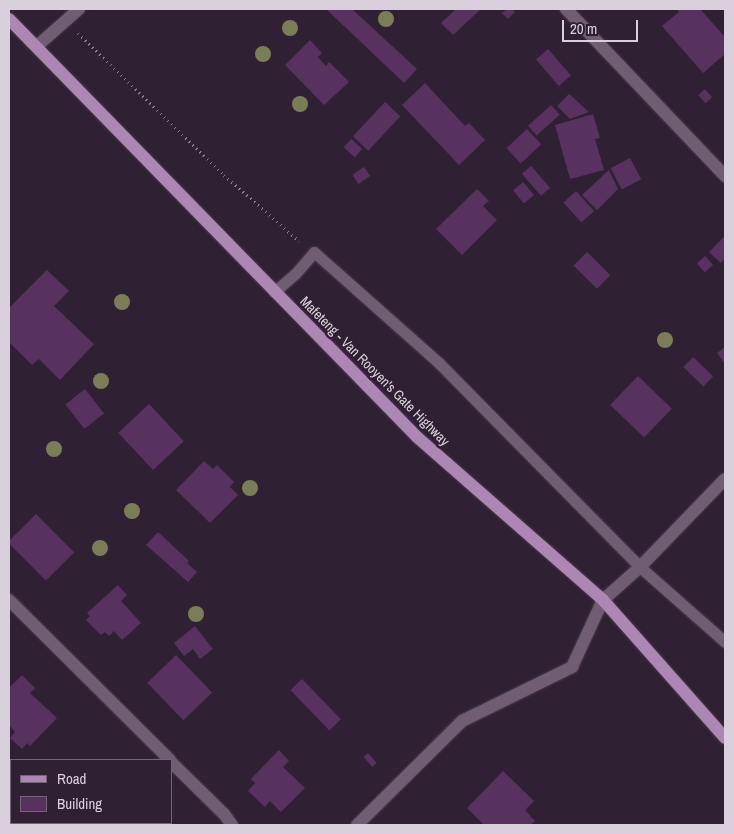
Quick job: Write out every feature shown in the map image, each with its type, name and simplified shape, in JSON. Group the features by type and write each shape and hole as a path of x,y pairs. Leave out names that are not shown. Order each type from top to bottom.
{"main road":[{"name":"Mafeteng - Van Rooyen's Gate Highway","path":"9,19 417,437 603,600 725,738"}],"street":[{"path":"37,46 79,9"},
{"path":"566,9 725,176"},
{"path":"357,825 462,721 572,667 603,600 640,568 725,479"},
{"path":"9,600 168,759"},
{"path":"172,763 224,814 232,825"}],"lane":[{"path":"274,292 295,274 314,252 439,363 640,568 725,642"}],"path":[{"path":"65,20 122,79 224,176 314,252"}],"building":[{"path":"326,9 352,9 417,69 404,83"},
{"path":"456,9 481,9 453,35 441,23"},
{"path":"507,9 512,9 515,12 508,19 502,13"},
{"path":"677,9 700,9 725,37 725,54 703,73 662,26 679,12"},
{"path":"310,40 322,53 318,57 326,66 329,62 349,82 324,105 285,65"},
{"path":"548,49 571,75 559,86 536,59"},
{"path":"425,83 465,126 469,123 485,140 459,165 402,105"},
{"path":"705,89 712,97 705,103 698,95"},
{"path":"569,94 589,112 570,119 557,106"},
{"path":"385,102 400,116 368,151 353,136"},
{"path":"551,105 560,115 537,135 528,126"},
{"path":"593,114 600,138 595,139 604,170 570,179 555,125"},
{"path":"527,129 541,144 521,163 507,148"},
{"path":"351,139 362,149 355,157 344,147"},
{"path":"630,158 641,179 622,190 611,168"},
{"path":"531,166 550,188 541,196 522,174"},
{"path":"364,167 370,176 359,184 352,175"},
{"path":"609,170 618,189 597,210 582,195"},
{"path":"523,182 534,195 524,203 513,190"},
{"path":"477,189 489,201 483,206 497,220 462,255 436,229"},
{"path":"576,191 594,211 581,222 563,202"},
{"path":"725,236 725,258 721,263 709,252"},
{"path":"587,252 610,275 597,289 574,265"},
{"path":"705,256 713,265 705,272 697,263"},
{"path":"47,270 69,291 54,306 94,344 60,380 39,359 32,365 9,342 9,308"},
{"path":"725,347 725,364 717,353"},
{"path":"693,357 713,376 703,387 683,367"},
{"path":"638,376 672,409 644,437 610,405"},
{"path":"85,389 104,413 84,429 65,404"},
{"path":"149,404 184,441 153,470 118,433"},
{"path":"204,461 213,469 217,465 234,482 230,487 238,495 210,523 176,490"},
{"path":"36,514 74,552 46,580 9,544 9,541"},
{"path":"158,532 189,561 187,563 197,572 188,582 146,545"},
{"path":"118,585 127,595 121,601 141,623 122,640 114,631 109,636 105,632 101,635 86,620 90,616 87,613"},
{"path":"195,626 213,649 200,659 193,649 184,656 174,643"},
{"path":"176,655 212,692 183,720 147,683"},
{"path":"22,675 35,688 30,693 57,718 30,746 27,743 22,749 10,738 15,732 9,725 9,688"},
{"path":"302,679 341,719 329,730 290,690"},
{"path":"279,750 289,761 283,767 305,788 281,812 270,801 265,807 248,791 255,783 251,779"},
{"path":"368,753 377,763 372,767 364,757"},
{"path":"503,771 534,801 525,810 535,821 530,825 484,825 467,808"}]}
